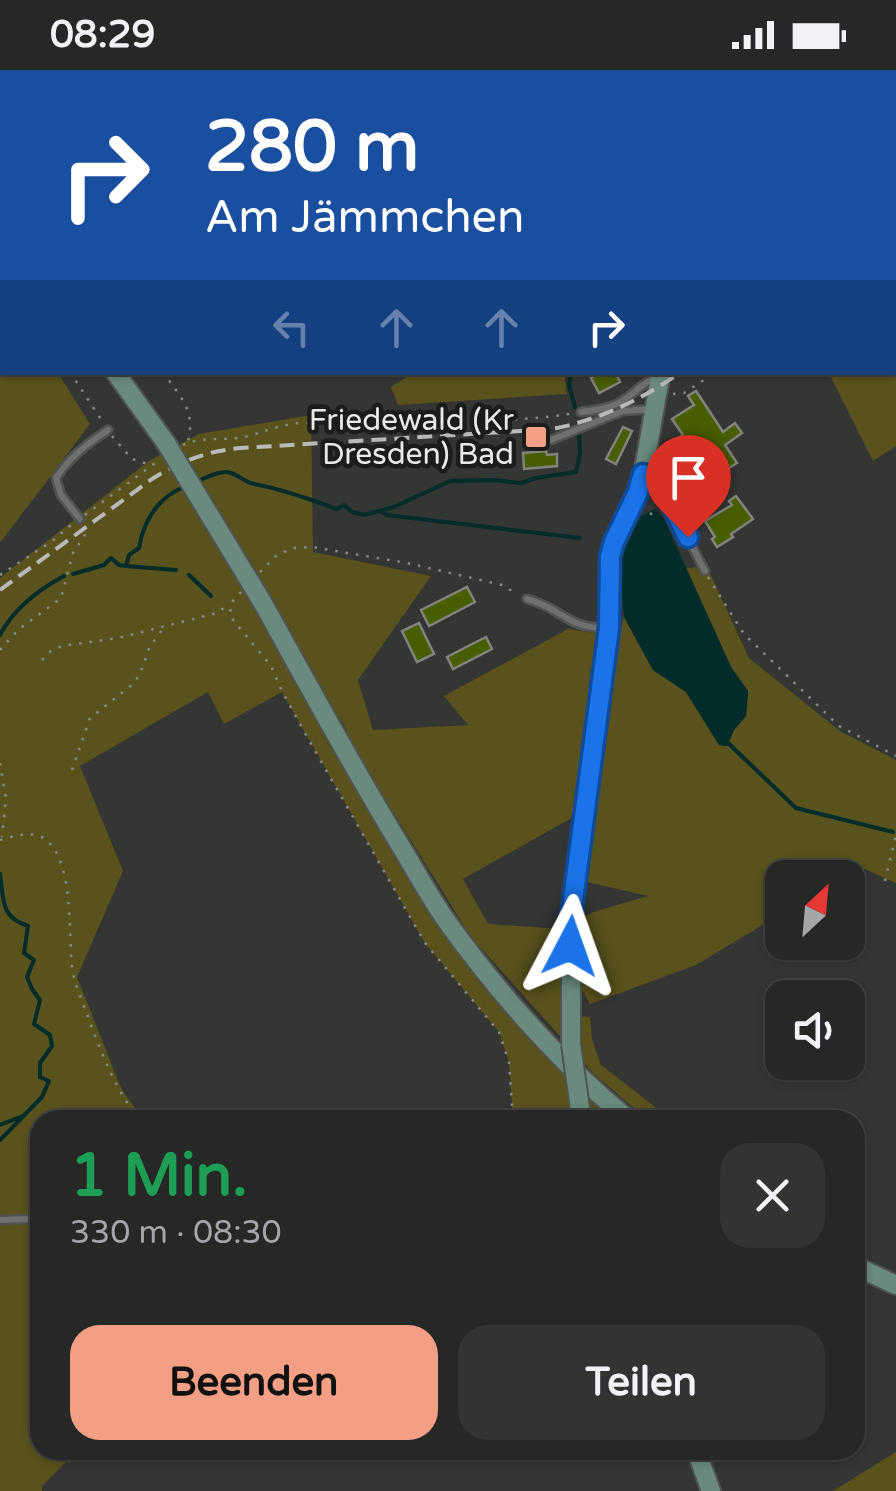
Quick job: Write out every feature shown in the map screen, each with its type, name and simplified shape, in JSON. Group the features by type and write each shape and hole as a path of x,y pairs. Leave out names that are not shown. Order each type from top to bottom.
{"main road":[{"path":"117,375 166,443 264,604 357,774 447,921 544,1040 617,1110"},
{"path":"580,1110 572,1044 571,916 609,628 610,556 638,492 658,389"},
{"path":"865,1271 896,1285"},
{"path":"700,1460 711,1491"}],"lane":[{"path":"550,440 637,409 658,389 647,381 615,405 581,412"},
{"path":"82,517 61,495 56,478 85,445 108,430"},
{"path":"643,474 660,482 705,571"},
{"path":"528,599 544,603 570,622 588,628 609,628"},
{"path":"0,1220 30,1219"}],"path":[{"path":"165,375 188,408 192,427 188,443 232,439 302,423 339,431 377,432 541,419 581,412"},
{"path":"658,389 684,393 711,375"},
{"path":"528,436 530,444 550,440"},
{"path":"0,574 52,542 151,465"},
{"path":"651,514 652,506"},
{"path":"0,650 18,630 61,598 73,553 85,536 82,517"},
{"path":"254,579 276,555 312,547 408,563 502,585 528,599"},
{"path":"705,571 732,617 760,650 839,726 896,756"},
{"path":"42,660 62,646 118,638 216,613 242,590"},
{"path":"231,602 230,616 271,666 424,943 498,1032 510,1062 512,1110"},
{"path":"72,770 90,718 133,684 150,646 166,625"},
{"path":"0,764 6,799 1,839 30,834 43,838 56,852 64,872 74,975 104,1057 132,1110"},
{"path":"885,882 896,836"}],"shaded area":[{"path":"0,375 59,375 90,424 0,543"},
{"path":"567,375 567,394 398,405 391,387 408,376"},
{"path":"830,375 896,375 896,446 873,461"},
{"path":"311,415 313,552 431,576 358,680 373,730 468,725 444,696 568,629 600,634 577,815 463,879 488,924 561,929 562,1015 590,1017 601,1065 659,1110 636,1110 594,1074 471,937 357,754 342,721 314,707 416,885 609,1110 512,1110 509,1062 499,1032 425,943 282,692 224,724 208,692 80,766 123,871 77,977 121,1088 136,1110 30,1110 30,1460 68,1460 42,1486 42,1491 0,1491 0,578 149,461 199,434"},
{"path":"707,567 749,658 840,731 896,760 896,883 865,869 865,860 765,860 765,923 696,965 590,1004 580,986 579,921 593,912 648,896 587,882 618,637 624,617 653,670 686,692 719,745 727,746 746,716 748,691 731,667 686,568"},
{"path":"896,1452 896,1491 833,1491"}],"water":[{"path":"655,509 664,519 731,667 748,691 746,716 727,746 719,745 686,692 653,670 624,617 618,560 637,518"}],"building":[{"path":"616,375 620,382 599,393 591,378"},
{"path":"696,391 723,432 735,423 742,433 725,445 737,463 697,489 677,459 683,456 673,442 683,435 672,419 694,405 688,396"},
{"path":"623,427 632,431 616,464 606,459"},
{"path":"546,451 547,455 557,454 557,466 524,469 523,453"},
{"path":"736,496 753,519 717,547 705,521 732,505 729,501"},
{"path":"467,587 475,602 429,626 421,610"},
{"path":"419,623 434,654 417,662 402,631"},
{"path":"486,637 492,649 453,669 447,657"}],"waterway":[{"path":"571,375 575,407"},
{"path":"195,482 229,472 250,483 337,509 344,505 364,515 394,507 450,481 521,483 576,472 579,435"},
{"path":"73,574 104,565 111,558 126,566 129,555 139,548 154,510 186,486"},
{"path":"382,512 580,538"},
{"path":"126,566 176,570"},
{"path":"189,575 211,596"},
{"path":"0,635 28,601 64,576"},
{"path":"727,742 796,808 893,832"},
{"path":"0,874 8,912 28,926 24,953 34,960 27,977 40,1000 34,1024 50,1035 52,1046 40,1063 40,1077 49,1081 42,1097 0,1140"},
{"path":"0,1125 23,1116"}],"railway":[{"path":"0,590 152,479 195,458 241,448 553,429 620,407 676,375"}],"place":[{"name":"Friedewald (Kr Dresden) Bad","path":"536,437"}],"route":[{"path":"570,946 609,628 610,556 643,474 660,482 688,537"}]}
